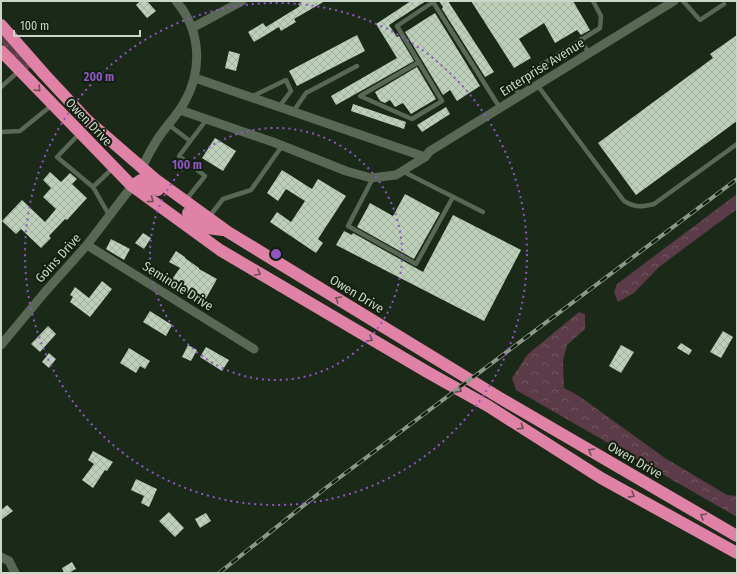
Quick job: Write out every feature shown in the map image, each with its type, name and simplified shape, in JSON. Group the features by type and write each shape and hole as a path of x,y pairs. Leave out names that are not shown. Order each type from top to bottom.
{"highway":[{"name":"Owen Drive","path":"1,25 86,120 155,179 226,231 500,398 737,536"},
{"name":"Owen Drive","path":"1,51 132,186 220,250 488,406 601,478 737,554"},
{"path":"57,109 73,115 103,145 125,164 133,169 142,167"},
{"path":"132,186 141,180 207,228 226,231"}],"street":[{"path":"142,167 157,139 180,110 195,78 197,51 192,28 182,8 176,1"},
{"path":"192,28 242,1"},
{"name":"Enterprise Avenue","path":"180,110 282,146 346,171 374,178 396,174 425,157 430,151 501,109 674,1"},
{"path":"195,78 425,157"},
{"name":"Goins Drive","path":"1,345 45,292 88,245 132,186"},
{"name":"Seminole Drive","path":"88,245 254,349"},
{"path":"1,558 9,561 15,573"}],"lane":[{"path":"520,96 513,83 600,28 600,16 593,1"},
{"path":"683,1 700,20 724,4"},
{"path":"419,62 360,96 412,118 442,101 419,62 397,26 433,2 501,109"},
{"path":"581,39 589,54"},
{"path":"293,112 306,93 357,66"},
{"path":"1,87 20,70"},
{"path":"251,97 286,80 291,91 279,107"},
{"path":"538,86 624,201 633,206 642,207 654,204 737,144"},
{"path":"1,132 20,131 57,109"},
{"path":"185,201 205,176 179,156 207,119"},
{"path":"169,125 190,141"},
{"path":"80,133 57,156 93,187 110,216"},
{"path":"208,218 223,199 251,190 282,146"},
{"path":"93,187 114,167"},
{"path":"401,171 483,212"},
{"path":"374,178 348,226 416,264 453,197"}],"green space":[{"path":"1,34 31,67 27,71 1,42"},
{"path":"737,194 737,209 659,267 634,293 618,302 614,292 617,284"},
{"path":"579,312 585,314 585,329 567,345 563,361 564,388 579,396 665,458 727,495 737,496 737,517 516,390 512,378 528,354"}],"building":[{"path":"140,1 147,1 156,11 147,18 136,5"},
{"path":"303,1 325,1 294,19 296,22 281,31 279,27 254,42 248,32 263,23 266,27 300,6 298,4"},
{"path":"411,1 426,1 389,25 397,37 399,36 414,61 336,105 331,96 397,58 376,24"},
{"path":"439,1 448,1 494,72 485,77 442,9 443,7"},
{"path":"471,1 573,1 590,30 581,35 577,30 555,43 544,23 519,39 531,58 514,68"},
{"path":"435,13 480,86 457,101 450,90 443,95 405,32"},
{"path":"357,35 365,51 297,86 289,71"},
{"path":"737,35 737,121 636,195 598,143 713,58 710,54"},
{"path":"229,51 240,54 236,71 225,68"},
{"path":"417,67 436,99 411,114 403,103 395,107 390,100 385,103 380,101 375,92"},
{"path":"353,104 406,122 404,129 351,111"},
{"path":"446,107 450,114 422,132 417,125"},
{"path":"215,138 236,151 223,171 202,158"},
{"path":"282,170 312,189 318,179 346,196 318,239 323,243 316,253 270,222 277,212 291,222 305,201 286,189 278,201 267,193"},
{"path":"50,172 61,182 70,173 77,179 72,184 87,198 67,220 65,219 49,236 51,238 41,248 21,229 16,234 2,221 22,200 45,222 56,209 43,197 51,188 43,180"},
{"path":"405,194 440,213 414,259 357,227 370,203 393,216"},
{"path":"453,215 521,250 484,321 336,245 344,231 352,235 353,233 423,272"},
{"path":"143,233 151,238 144,249 135,243"},
{"path":"111,239 130,249 124,260 106,249"},
{"path":"176,251 199,269 217,279 204,302 170,282 180,268 169,262"},
{"path":"102,281 112,289 90,317 70,302 73,297 70,295 75,287 89,298"},
{"path":"150,311 172,325 166,336 143,322"},
{"path":"48,326 56,334 40,352 31,344"},
{"path":"723,331 733,337 721,358 710,352"},
{"path":"681,343 692,350 689,355 677,348"},
{"path":"188,345 197,350 191,361 182,357"},
{"path":"621,345 634,352 621,373 609,366"},
{"path":"206,347 229,360 222,371 200,357"},
{"path":"129,348 150,361 145,369 140,366 136,373 120,363"},
{"path":"49,353 56,359 49,368 42,362"},
{"path":"93,451 113,462 107,471 105,470 93,488 82,480 94,464 88,460"},
{"path":"136,479 157,489 149,507 141,503 144,496 131,490"},
{"path":"7,505 13,511 1,520 1,510"},
{"path":"169,512 184,528 175,537 159,521"},
{"path":"206,513 211,521 200,528 195,519"},
{"path":"72,562 76,569 68,573 64,573 62,568"}],"railway":[{"path":"219,573 323,490 737,179"}]}
